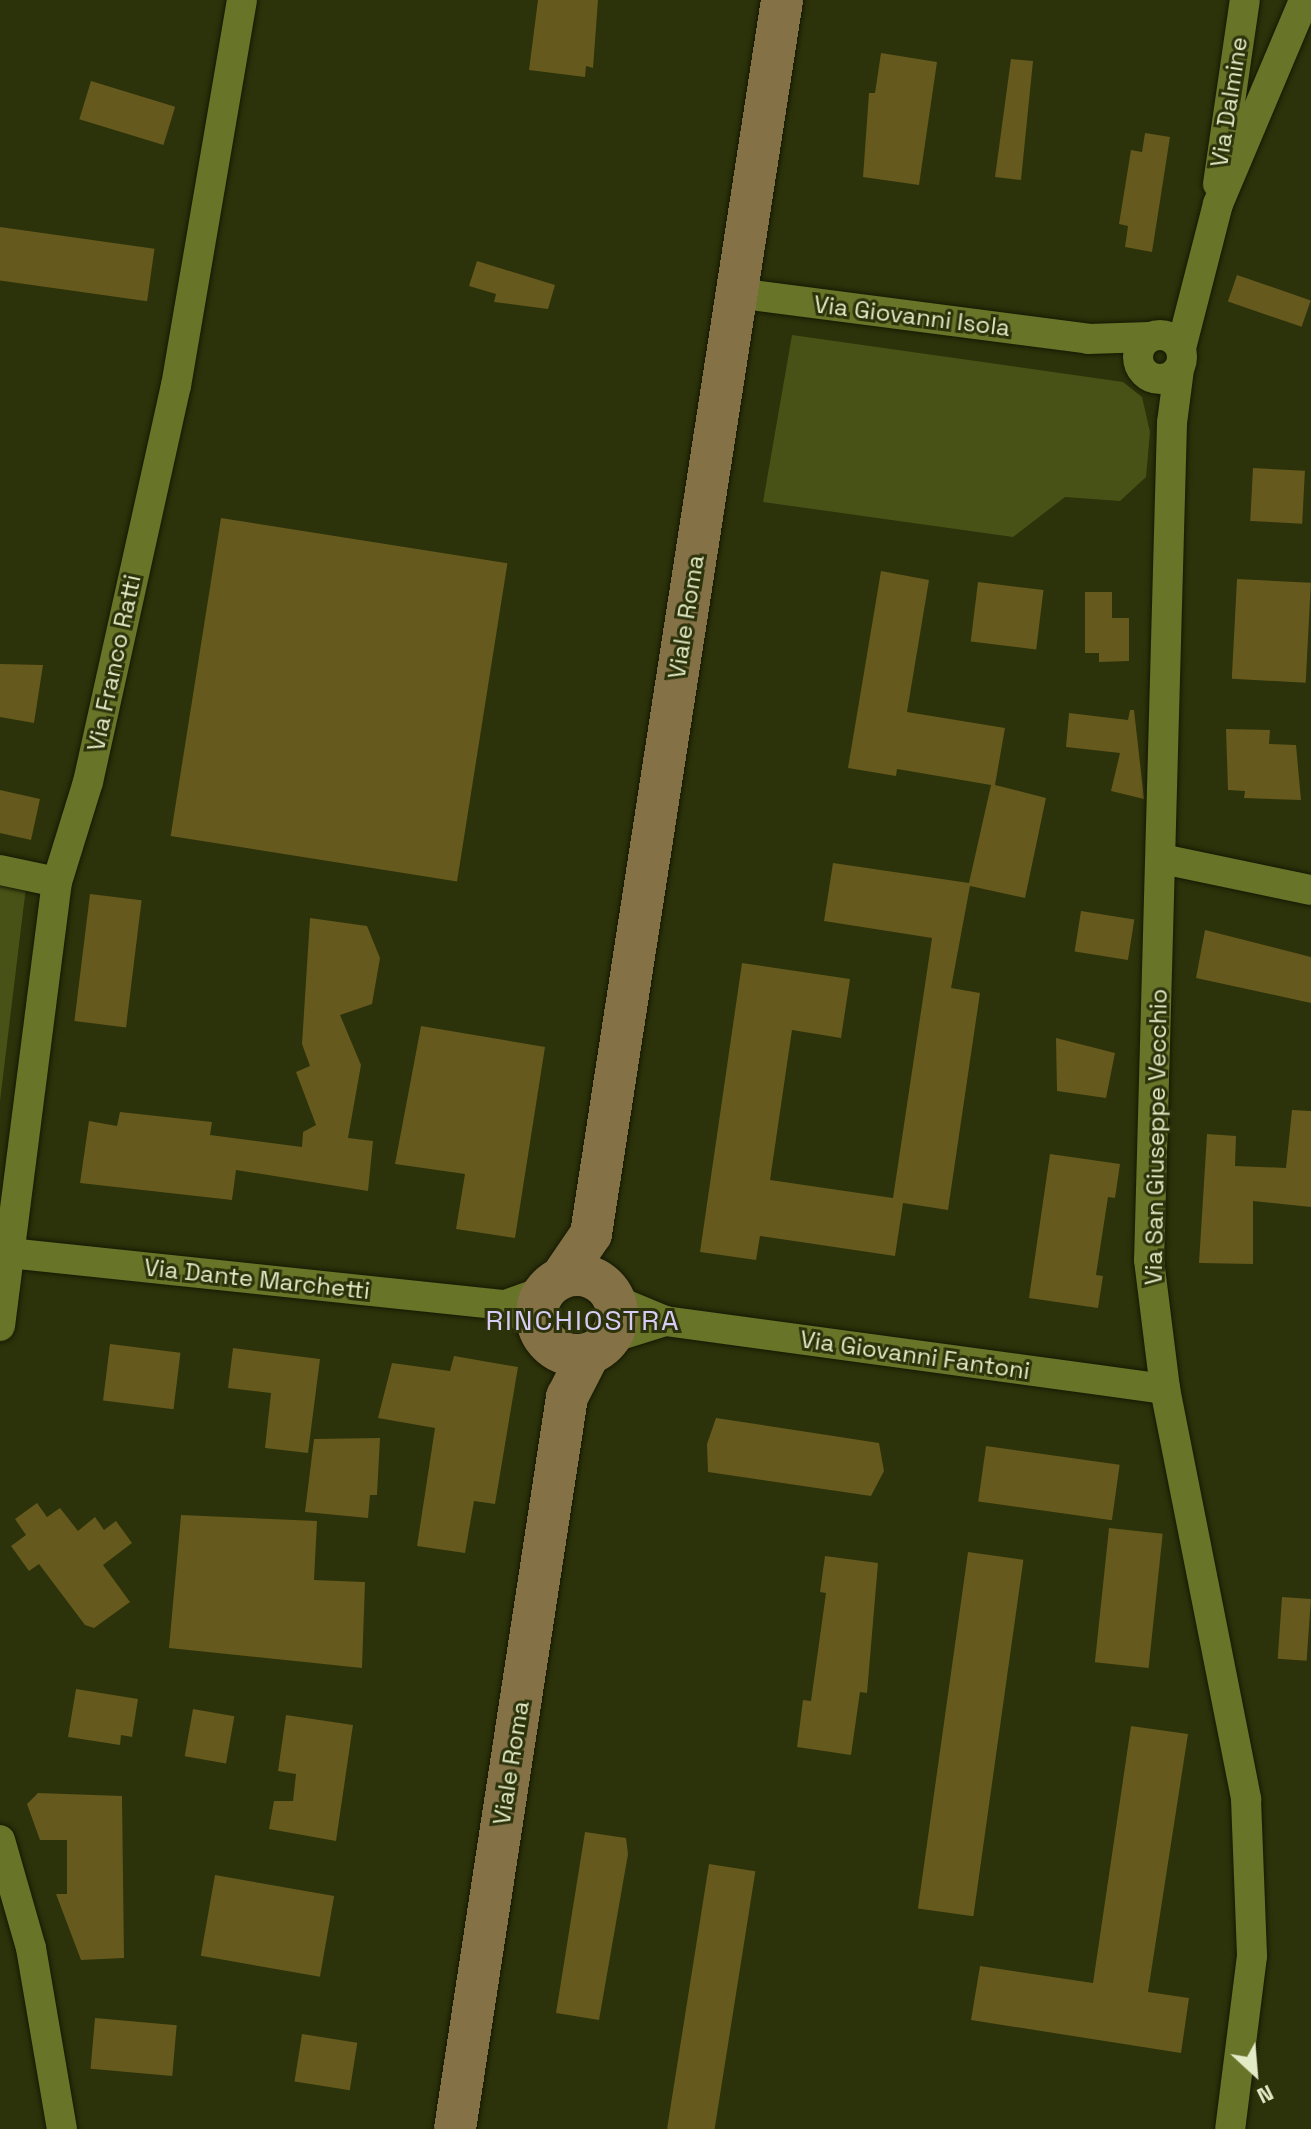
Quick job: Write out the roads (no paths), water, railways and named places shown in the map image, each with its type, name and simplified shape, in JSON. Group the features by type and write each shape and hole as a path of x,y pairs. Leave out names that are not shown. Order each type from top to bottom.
{"main road":[{"name":"Viale Roma","path":"455,2129 782,0"}],"street":[{"name":"Via Franco Ratti","path":"0,1326 57,882 88,782 176,386 242,0"},
{"name":"Via Dalmine","path":"1218,204 1217,160 1245,0"},
{"path":"1160,354 1190,297 1218,204 1304,0"},
{"name":"Via Giovanni Isola","path":"736,293 1088,339 1160,354"},
{"name":"Via San Giuseppe Vecchio","path":"1160,354 1172,423 1149,1260 1165,1389 1246,1799 1252,1956 1230,2129"},
{"path":"1162,859 1311,890"},
{"path":"0,870 57,882"},
{"name":"Via Dante Marchetti","path":"9,1253 505,1305 578,1316"},
{"name":"Via Giovanni Fantoni","path":"578,1316 665,1321 1165,1389"},
{"path":"0,1840 31,1948 62,2129"},
{"path":"0,1944 31,1948"}],"district":[{"name":"RINCHIOSTRA","path":"583,1320"}]}
